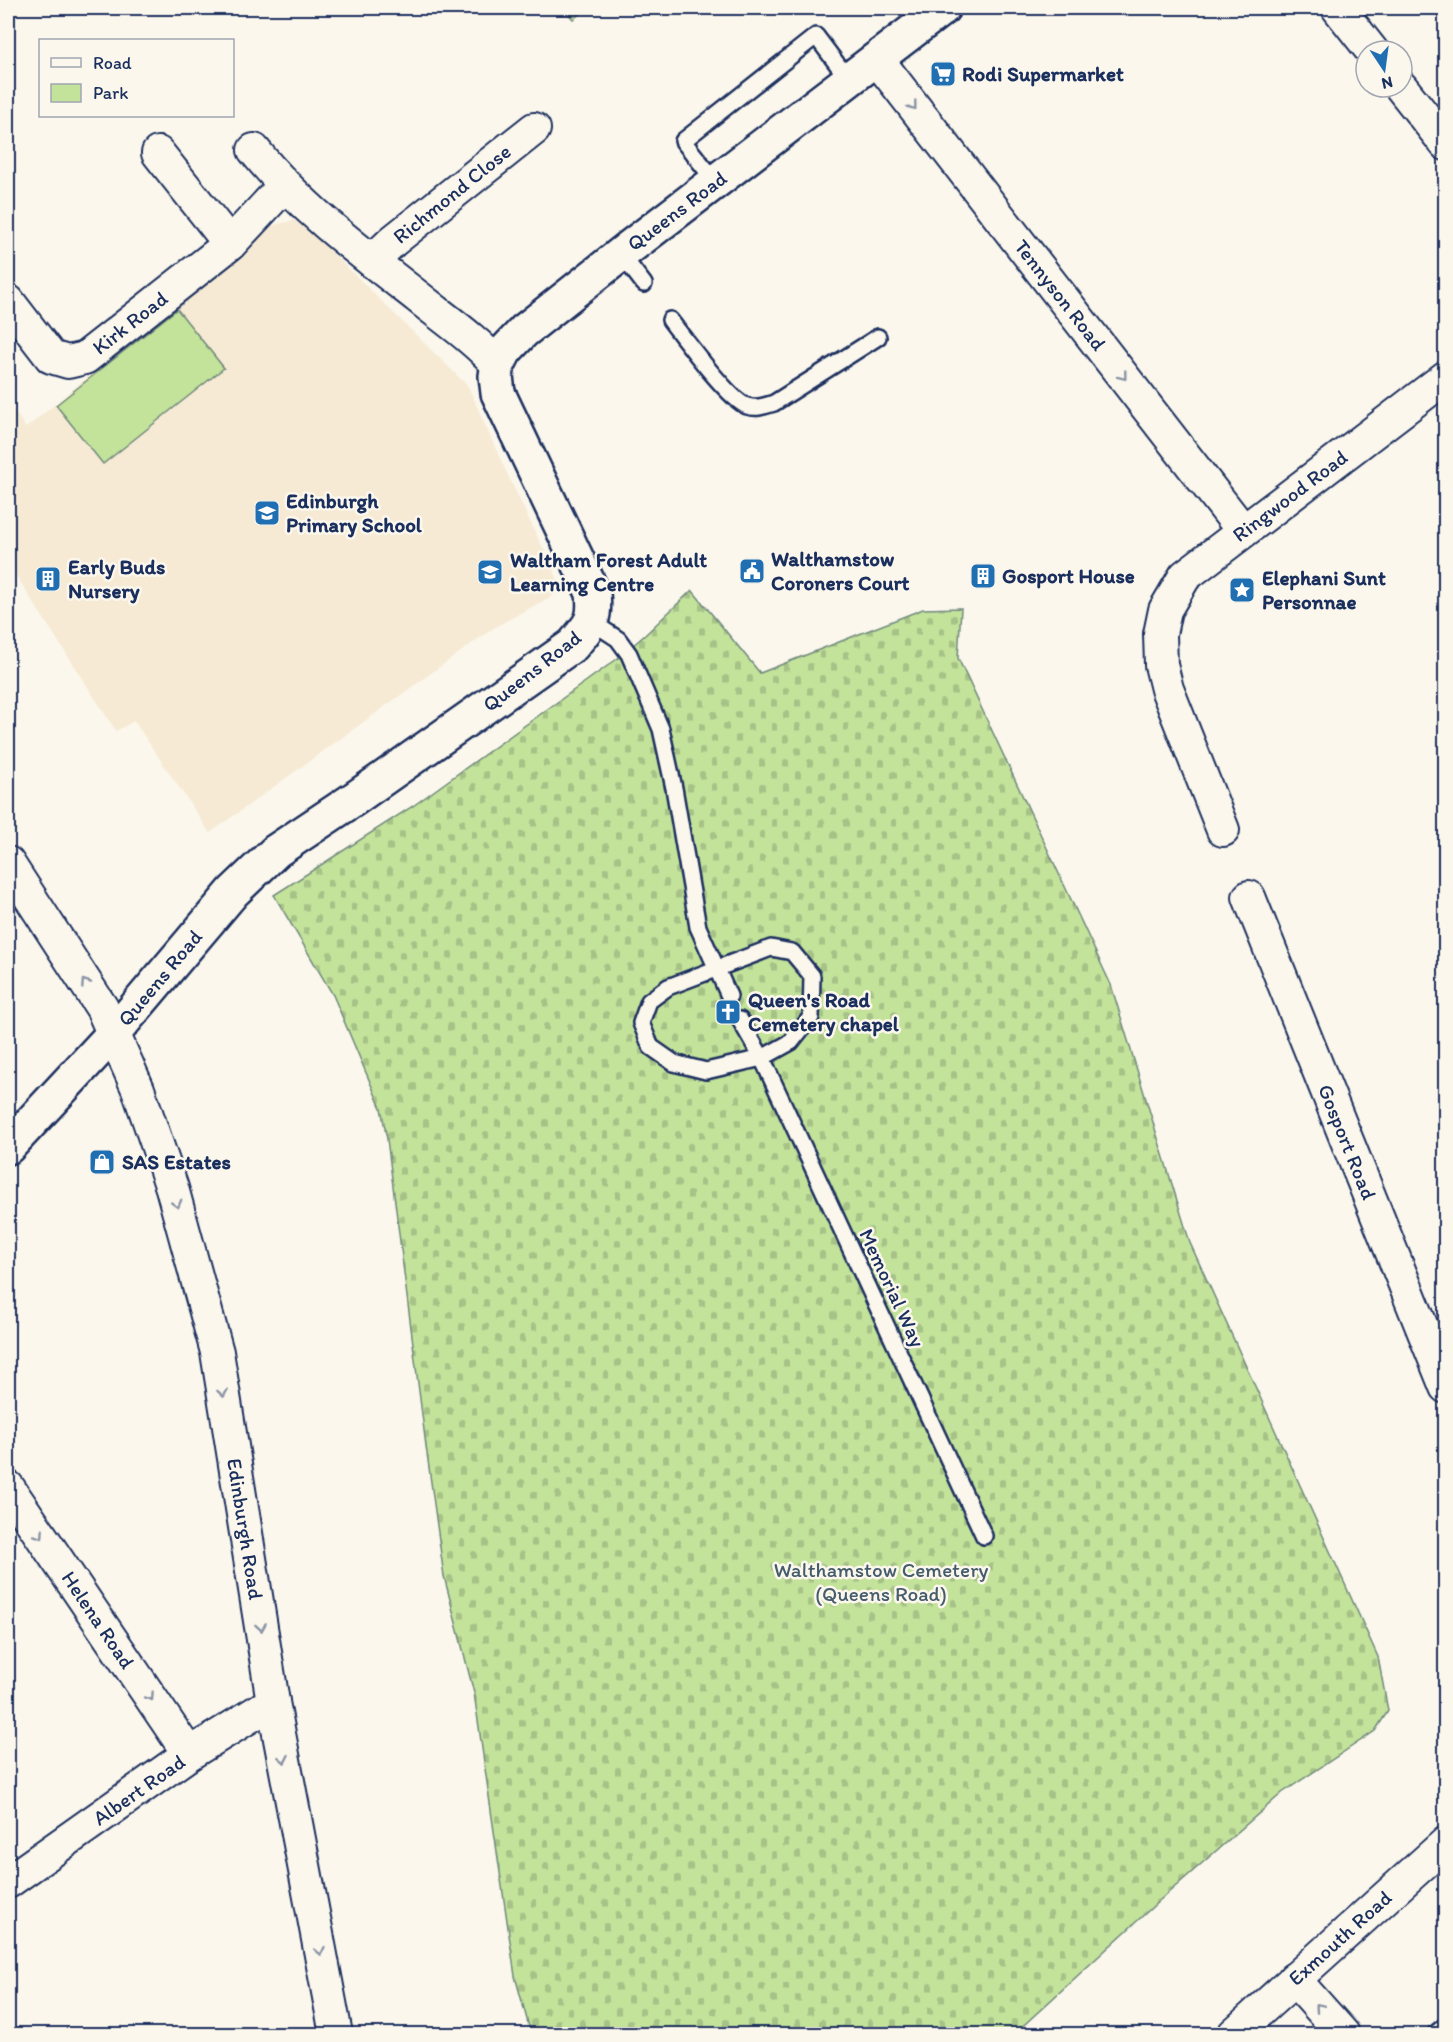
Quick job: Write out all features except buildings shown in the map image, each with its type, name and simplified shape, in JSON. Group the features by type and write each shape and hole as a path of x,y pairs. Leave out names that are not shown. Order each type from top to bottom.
{"street":[{"name":"Queens Road","path":"8,1147 113,1034 233,892 276,851 573,645 592,622 595,608 593,594 498,393 496,376 498,365 505,351 524,331 621,254 943,8"},
{"path":"1338,8 1363,39"},
{"name":"Tennyson Road","path":"877,59 1244,531"},
{"path":"1410,99 1446,144"},
{"name":"Richmond Close","path":"372,261 393,241 534,129"},
{"path":"254,150 284,186 372,261 482,347 498,365"},
{"path":"158,153 230,244"},
{"name":"Kirk Road","path":"8,301 51,357 68,362 84,358 230,244 284,186"},
{"name":"Ringwood Road","path":"1223,830 1167,689 1161,665 1160,634 1165,610 1185,576 1446,377"},
{"name":"Edinburgh Road","path":"8,863 102,1008 138,1089 172,1188 217,1352 273,1702 336,2034"},
{"name":"Gosport Road","path":"1249,897 1446,1387"},
{"name":"Helena Road","path":"8,1487 189,1754"},
{"name":"Albert Road","path":"8,1882 189,1754 273,1702"},
{"name":"Exmouth Road","path":"1234,2034 1446,1843"},
{"path":"1294,1979 1343,2034"}],"lane":[{"path":"716,182 683,141 816,36 849,80"},
{"path":"621,254 644,284"},
{"path":"670,320 709,370 744,405 757,409 774,403 878,337"},
{"path":"592,622 618,639 629,654 661,729 674,788 698,927 729,996"},
{"path":"771,948 792,952 813,976 811,1017 791,1042 762,1058 706,1071 674,1063 651,1047 641,1023 649,1001 668,987 716,968 771,948"},
{"name":"Memorial Way","path":"740,1020 762,1058 984,1536"},
{"path":"1435,2034 1446,2025"}],"shaded area":[{"name":"Edinburgh Primary School","path":"298,219 468,386 563,590 495,627 210,833 134,721 116,731 8,563 8,402 26,428 271,226"}],"green space":[{"path":"563,8 588,8 573,19"},
{"path":"177,309 224,368 103,464 56,405"},
{"name":"Walthamstow Cemetery (Queens Road)","path":"692,590 760,673 923,609 961,608 958,658 1111,985 1190,1243 1378,1657 1388,1711 1375,1731 1282,1793 1160,1900 1014,2034 531,2034 515,1976 474,1693 444,1576 387,1139 381,1108 333,995 274,895 413,806 617,659"}],"place":[{"name":"Rodi Supermarket","path":"943,74"},
{"name":"Edinburgh Primary School","path":"267,513"},
{"name":"Walthamstow Coroners Court","path":"752,571"},
{"name":"Waltham Forest Adult Learning Centre","path":"490,572"},
{"name":"Gosport House","path":"983,576"},
{"name":"Early Buds Nursery","path":"48,579"},
{"name":"Elephani Sunt Personnae","path":"1242,590"},
{"name":"Queen's Road Cemetery chapel","path":"728,1012"},
{"name":"SAS Estates","path":"102,1162"}]}
